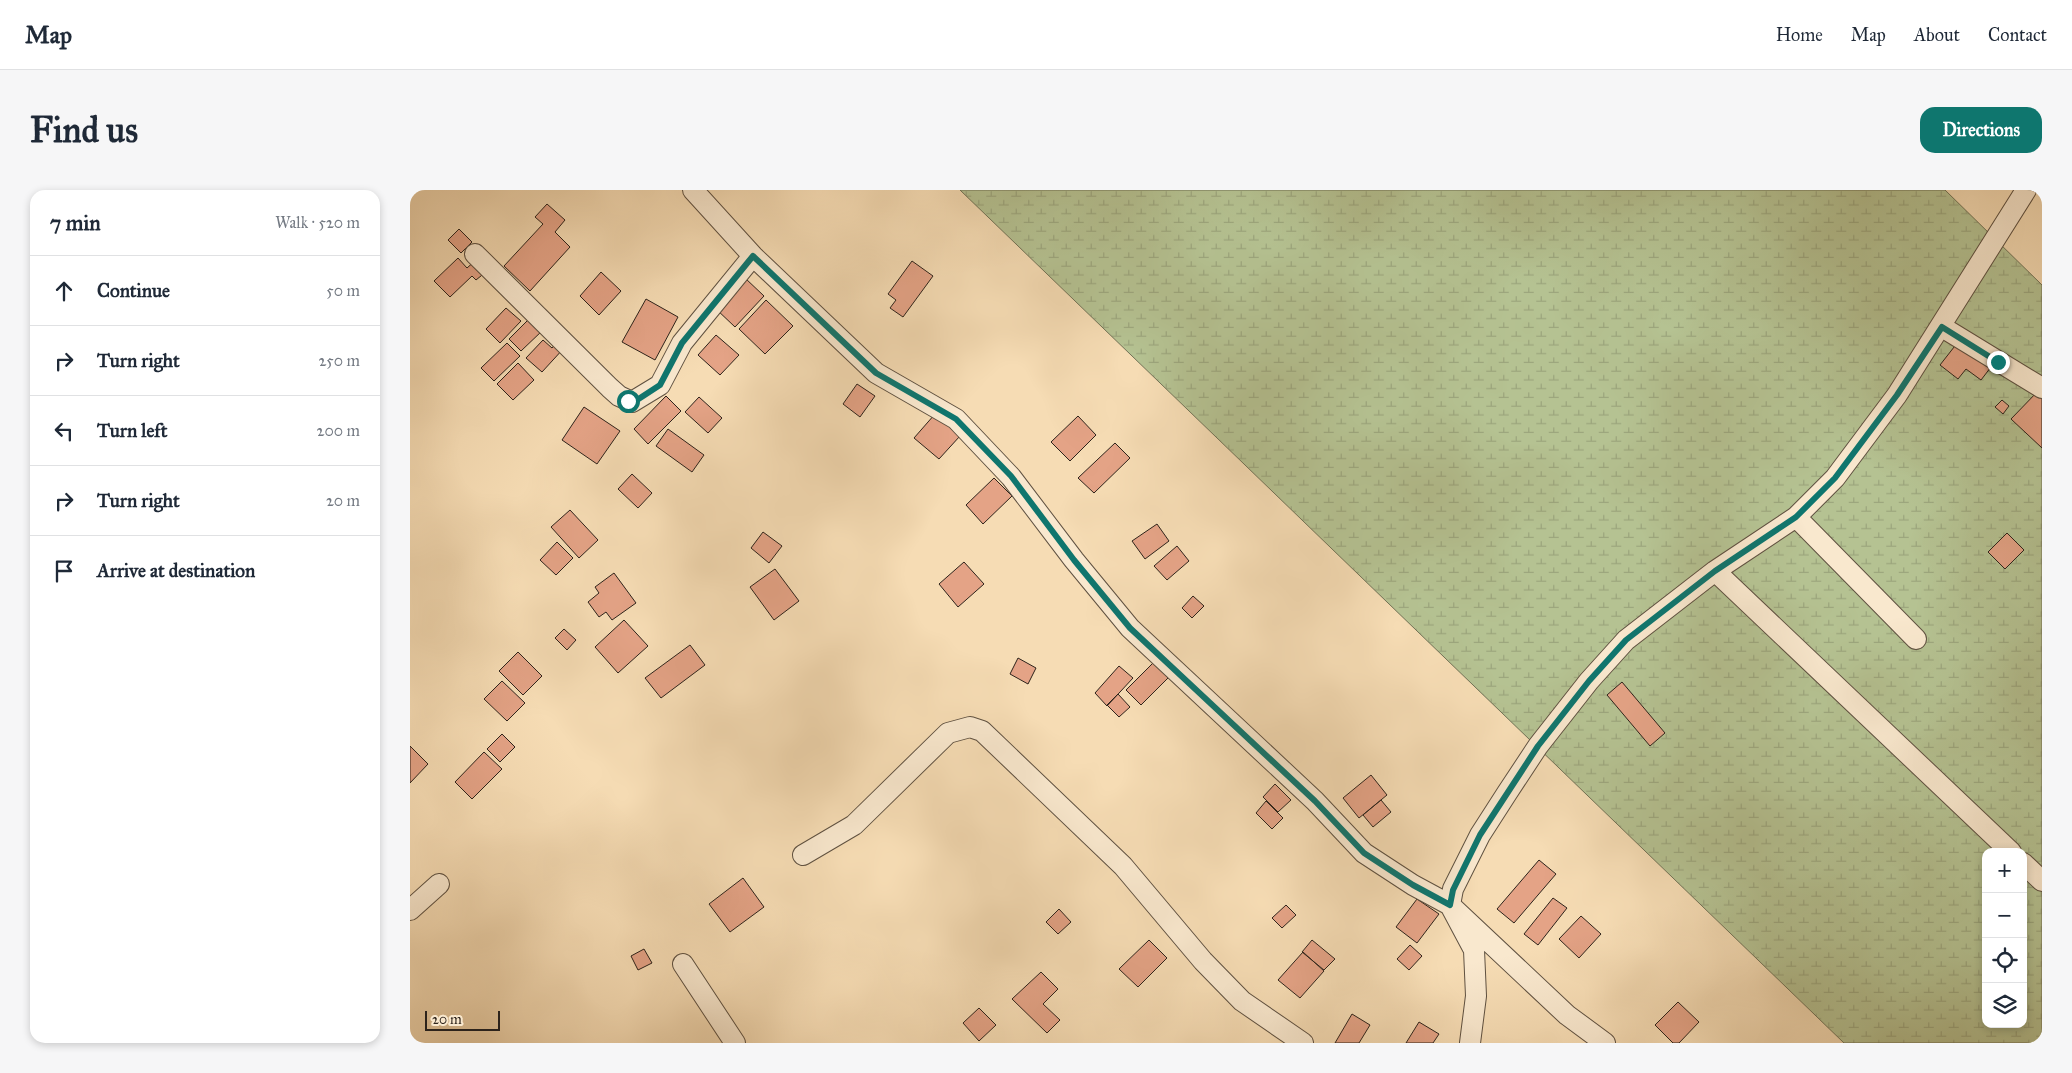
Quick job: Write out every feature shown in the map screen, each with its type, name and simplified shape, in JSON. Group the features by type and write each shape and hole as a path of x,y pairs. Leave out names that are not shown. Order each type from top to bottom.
{"street":[{"path":"693,190 753,256 876,373 956,419 1011,476 1074,560 1130,628 1315,801 1364,853 1413,885 1450,905 1509,958 1567,1015 1605,1043"},
{"path":"1470,1043 1476,996 1474,950 1450,905 1453,890 1480,835 1538,746 1589,681 1626,640 1715,571 1796,517 1835,478 1897,395 1942,327 2026,190"},
{"path":"475,254 610,388 619,396 632,402 660,385 682,343 753,256"},
{"path":"1942,327 2042,388"},
{"path":"1796,517 1916,639"},
{"path":"1715,571 2007,848"},
{"path":"803,855 854,825 948,733 970,727 982,731 1123,866 1203,961 1242,1001 1303,1043"},
{"path":"2027,867 2042,881"},
{"path":"410,910 439,884"},
{"path":"683,964 735,1043"}],"green space":[{"path":"960,190 1945,190 2042,285 2042,1043 1844,1043"}],"building":[{"path":"547,204 565,220 555,232 570,247 530,291 504,266 543,224 535,217"},
{"path":"459,229 472,242 461,253 448,240"},
{"path":"458,258 467,268 476,260 487,271 476,280 472,276 450,297 434,281"},
{"path":"912,261 933,276 903,317 890,308 896,300 888,294"},
{"path":"601,272 621,291 599,315 580,296"},
{"path":"745,278 764,296 735,327 715,308"},
{"path":"646,299 678,317 655,360 622,342"},
{"path":"766,300 793,326 765,354 739,329"},
{"path":"506,308 521,321 500,343 486,329"},
{"path":"531,317 543,330 521,351 509,339"},
{"path":"716,335 739,355 720,375 698,355"},
{"path":"543,340 552,348 557,342 564,348 542,372 526,358"},
{"path":"1958,342 1991,367 1981,380 1966,369 1958,379 1940,365"},
{"path":"507,343 520,356 494,381 481,368"},
{"path":"518,363 534,380 513,400 497,384"},
{"path":"857,384 875,396 860,417 843,404"},
{"path":"2039,390 2042,393 2042,448 2011,419"},
{"path":"666,396 681,411 648,444 634,429"},
{"path":"699,397 722,418 708,433 685,412"},
{"path":"2002,400 2009,406 2003,414 1995,407"},
{"path":"584,407 620,431 597,464 562,440"},
{"path":"935,414 960,436 939,459 914,438"},
{"path":"1078,416 1096,435 1070,461 1051,442"},
{"path":"668,429 704,455 692,472 656,446"},
{"path":"1115,443 1130,458 1094,493 1078,478"},
{"path":"632,474 652,493 638,508 618,489"},
{"path":"994,478 1012,496 983,524 966,505"},
{"path":"570,510 598,540 579,558 551,527"},
{"path":"1157,524 1169,541 1145,559 1132,541"},
{"path":"763,532 782,546 769,563 751,548"},
{"path":"2007,533 2024,550 2005,569 1988,552"},
{"path":"557,542 573,558 556,575 540,560"},
{"path":"1177,546 1189,561 1167,580 1154,566"},
{"path":"964,562 984,584 958,607 939,584"},
{"path":"775,569 799,601 774,620 750,587"},
{"path":"614,573 636,603 612,620 606,612 599,617 588,602 599,593 595,587"},
{"path":"1193,596 1204,606 1192,618 1182,608"},
{"path":"624,620 648,646 618,673 595,647"},
{"path":"564,629 576,640 567,650 555,638"},
{"path":"690,645 705,665 661,698 645,678"},
{"path":"518,652 542,676 523,695 499,671"},
{"path":"1018,658 1036,668 1028,684 1010,674"},
{"path":"1153,663 1168,678 1141,705 1126,690"},
{"path":"1119,666 1133,678 1107,706 1095,693"},
{"path":"502,681 525,703 507,721 484,699"},
{"path":"1622,682 1665,733 1650,746 1607,695"},
{"path":"1118,694 1130,707 1119,717 1107,705"},
{"path":"502,734 515,747 500,762 487,749"},
{"path":"410,746 428,764 410,783"},
{"path":"484,752 502,769 472,799 455,782"},
{"path":"1371,775 1387,795 1359,818 1343,798"},
{"path":"1275,784 1291,800 1278,812 1263,797"},
{"path":"1381,800 1391,812 1373,827 1363,815"},
{"path":"1266,801 1283,818 1272,829 1256,813"},
{"path":"1539,860 1556,874 1514,923 1497,909"},
{"path":"743,878 764,907 730,932 709,904"},
{"path":"1553,898 1567,908 1538,945 1524,934"},
{"path":"1417,899 1439,914 1417,943 1396,927"},
{"path":"1286,905 1296,915 1282,928 1272,918"},
{"path":"1059,909 1071,922 1058,934 1046,922"},
{"path":"1581,916 1601,934 1579,958 1559,939"},
{"path":"1149,940 1167,958 1138,987 1119,969"},
{"path":"1312,940 1335,959 1324,970 1302,952"},
{"path":"1410,945 1422,956 1409,970 1397,959"},
{"path":"644,949 652,963 638,970 631,956"},
{"path":"1303,952 1324,971 1300,998 1278,980"},
{"path":"1041,972 1058,989 1043,1004 1060,1020 1047,1033 1012,999"},
{"path":"1678,1002 1699,1022 1679,1043 1673,1043 1655,1025"},
{"path":"979,1008 996,1025 979,1041 963,1023"},
{"path":"1352,1014 1370,1025 1359,1043 1335,1043"},
{"path":"1419,1022 1439,1034 1433,1043 1406,1043"}],"route":[{"path":"628,401 637,400 660,385 669,363 682,343 753,256 876,373 956,419 1011,476 1074,560 1130,628 1259,747 1315,801 1364,853 1413,885 1450,905 1453,890 1480,835 1538,746 1589,681 1626,640 1715,571 1796,517 1835,478 1897,395 1942,327 1998,362"}]}
